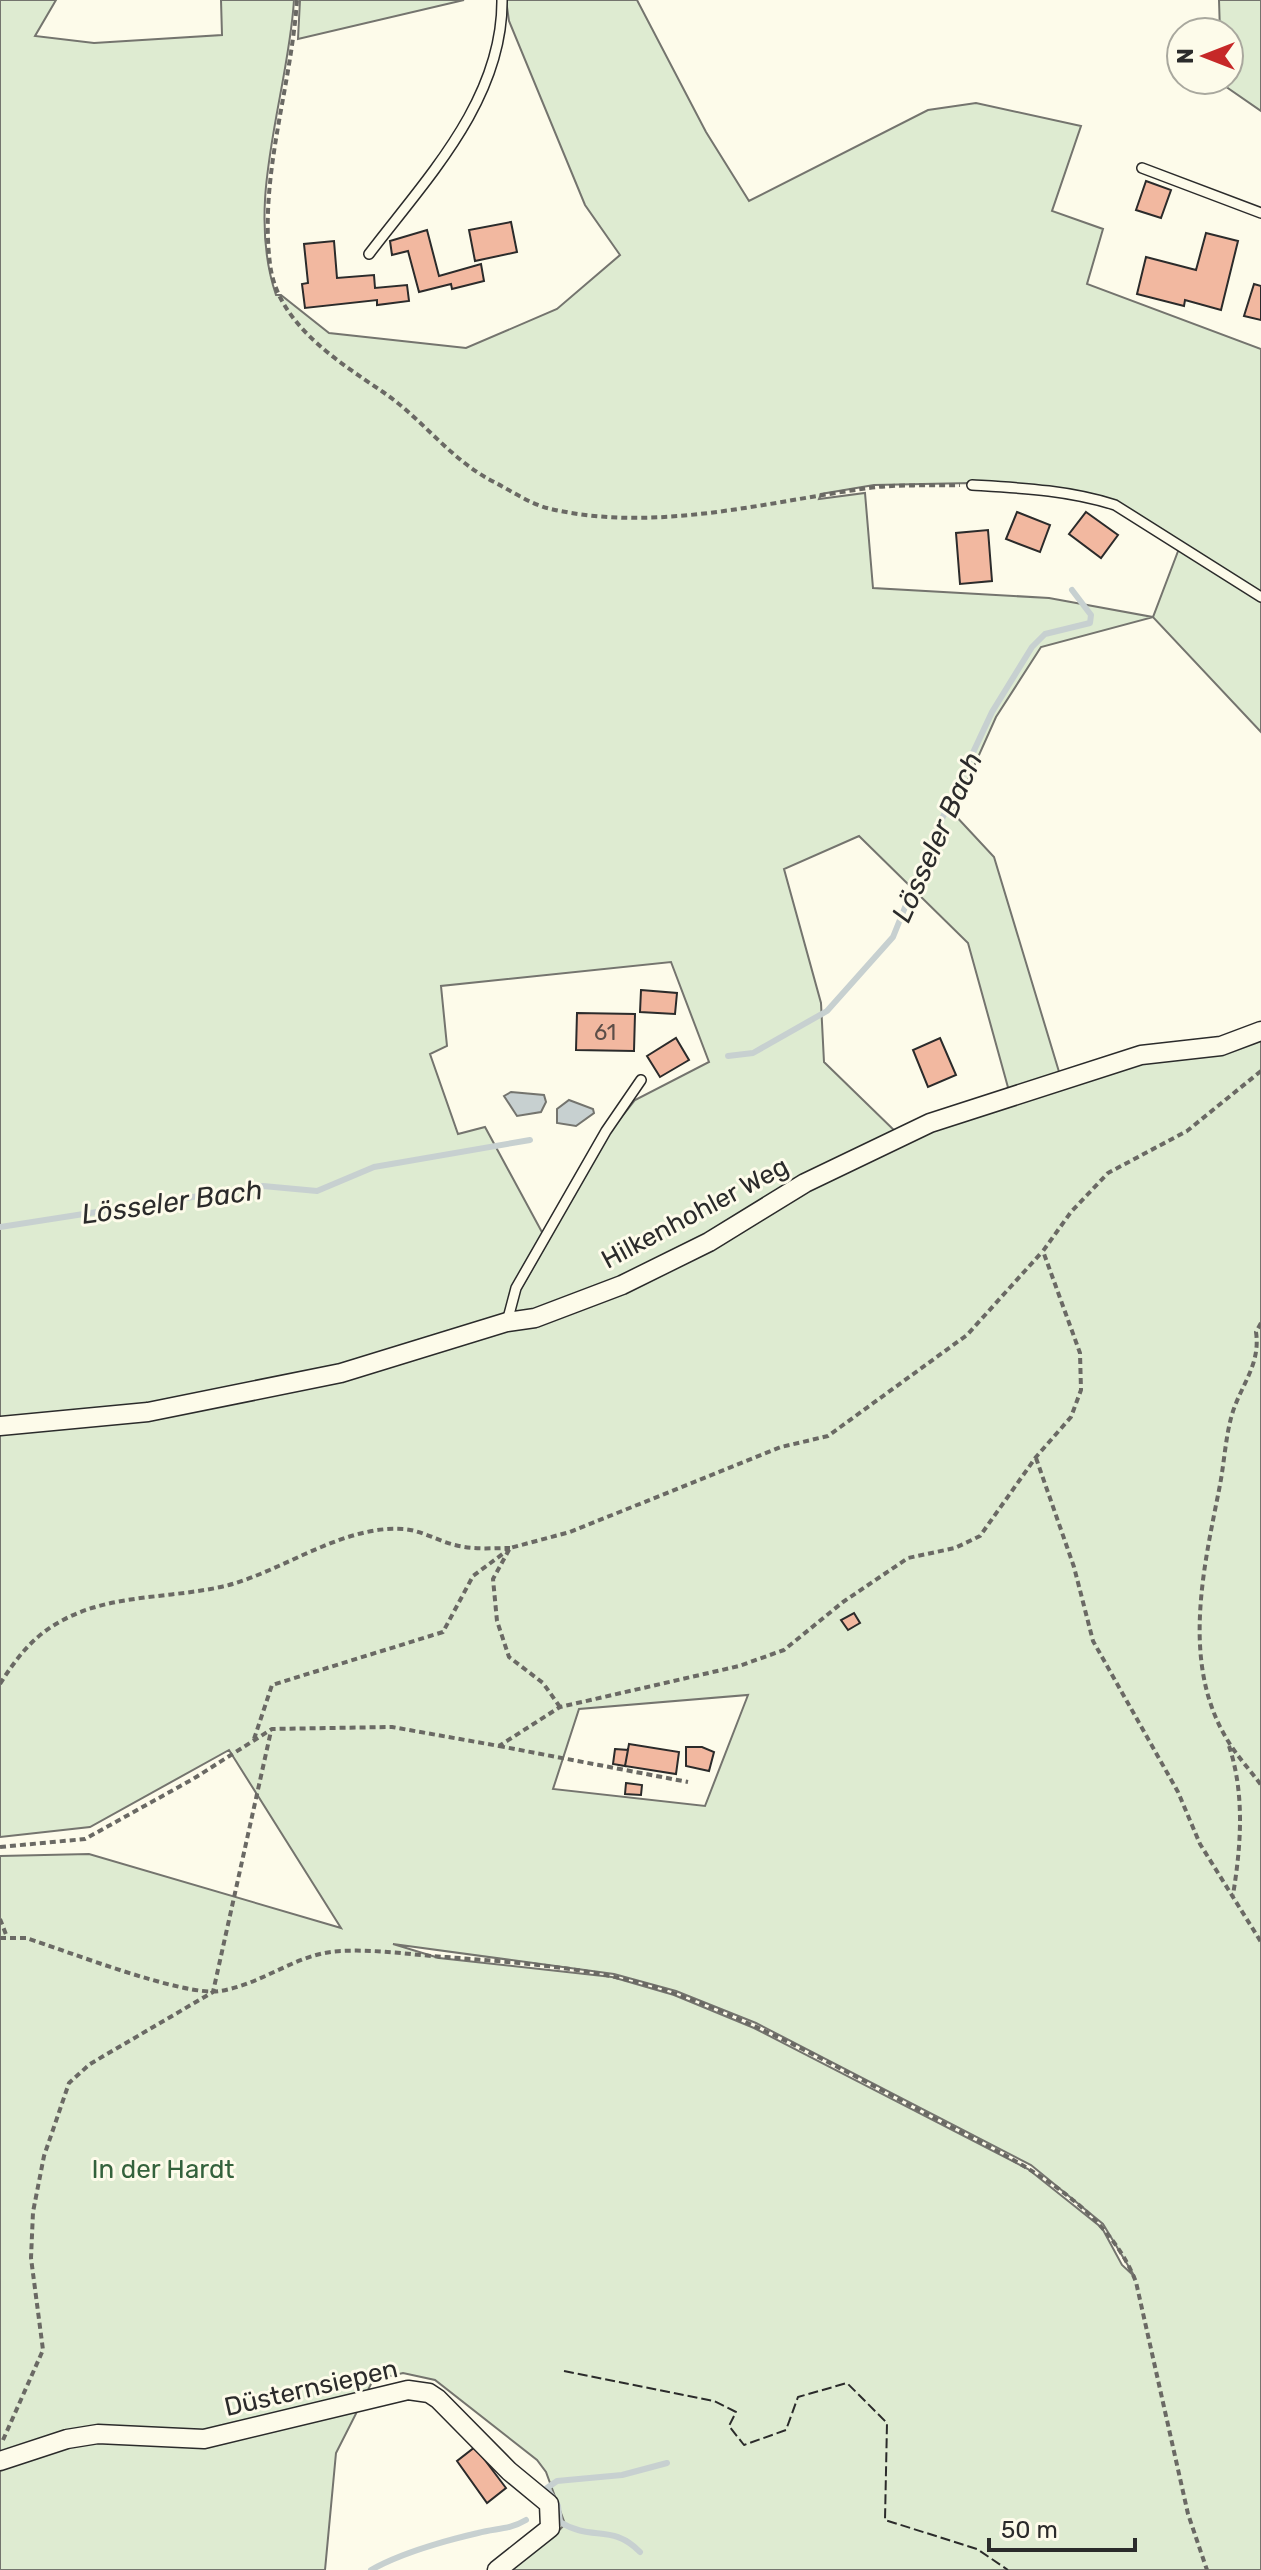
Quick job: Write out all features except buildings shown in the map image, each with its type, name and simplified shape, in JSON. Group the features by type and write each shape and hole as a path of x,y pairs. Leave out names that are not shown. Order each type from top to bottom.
{"street":[{"name":"Hilkenhohler Weg","path":"0,1426 148,1412 341,1373 507,1322 535,1318 622,1285 709,1242 805,1183 930,1123 1141,1055 1221,1046 1261,1031"},
{"name":"Düsternsiepen","path":"0,2461 67,2439 98,2434 204,2439 392,2391 429,2393 549,2504 550,2528 497,2570"}],"lane":[{"path":"369,254 471,117 499,44 502,0"},
{"path":"1142,168 1261,213"},
{"path":"972,485 1048,491 1115,505 1261,597"},
{"path":"507,1322 516,1288 606,1131 641,1080"}],"path":[{"path":"297,0 294,46 269,178 270,267 285,304 306,333 336,360 398,402 445,449 492,482 548,508 629,520 874,488 972,485"},
{"path":"0,1684 15,1659 38,1635 62,1620 108,1602 227,1585 316,1549 375,1532 402,1529 456,1546 510,1548 570,1532 781,1447 828,1436 967,1335 1108,1173 1187,1131 1261,1071"},
{"path":"499,1746 560,1707 739,1666 784,1650 843,1602 908,1558 955,1548 980,1536 1036,1457 1071,1417 1081,1390 1083,1367 1043,1251"},
{"path":"1233,1895 1240,1855 1238,1773 1208,1694 1200,1651 1199,1616 1209,1534 1231,1415 1249,1381 1259,1348 1256,1332 1261,1323"},
{"path":"1036,1457 1074,1567 1093,1641 1178,1792 1200,1844 1261,1942"},
{"path":"510,1548 493,1579 501,1633 509,1657 543,1683 560,1707"},
{"path":"253,1742 272,1685 443,1632 473,1576 510,1548"},
{"path":"0,1847 85,1839 272,1729 392,1727 688,1782"},
{"path":"213,1992 272,1729"},
{"path":"1227,1740 1261,1785"},
{"path":"0,1919 7,1937"},
{"path":"0,1938 26,1938 179,1987 213,1992"},
{"path":"0,2448 43,2350 31,2258 33,2212 44,2156 69,2083 90,2064 213,1992 253,1982 306,1956 341,1951 493,1961 612,1975 675,1993 755,2026 1030,2168 1102,2226 1126,2258 1136,2282 1188,2514 1207,2570"}],"green space":[{"path":"0,0 56,0 35,36 94,43 222,35 221,0 294,0 266,185 264,222 267,259 276,295 281,295 329,333 466,348 557,309 620,255 585,205 509,21 506,0 637,0 706,132 749,201 928,110 976,103 1081,126 1052,211 1103,229 1087,284 1261,349 1261,593 1115,503 971,483 874,485 821,494 819,499 865,493 873,588 1049,598 1153,617 1041,647 996,717 953,813 994,857 1060,1075 1009,1091 968,943 859,836 784,869 821,1003 824,1062 898,1134 621,1282 512,1317 519,1292 609,1133 635,1100 709,1062 671,962 441,986 447,1046 430,1054 458,1134 485,1127 543,1234 506,1319 338,1369 146,1406 0,1420"},
{"path":"300,0 464,0 298,39"},
{"path":"1219,0 1261,0 1261,111 1239,96 1245,96 1245,16 1220,16"},
{"path":"1180,546 1261,602 1261,732 1153,617"},
{"name":"In der Hardt","path":"1261,1036 1261,2570 506,2570 552,2538 565,2524 546,2472 537,2460 435,2380 403,2373 373,2380 336,2453 325,2570 0,2570 0,1856 89,1854 341,1928 229,1750 90,1827 0,1837 0,1431 148,1416 536,1321 932,1127 1059,1081","holes":["748,1695 705,1806 553,1789 579,1709","393,1944 614,1974 676,1991 756,2023 1031,2165 1103,2224 1135,2277 1122,2265 1102,2228 1028,2169 754,2028 674,1995 612,1977 439,1958"]}],"shaded area":[{"path":"511,1092 544,1095 546,1102 541,1112 517,1116 504,1096"},
{"path":"569,1100 593,1109 594,1113 576,1126 557,1123 557,1109"}],"waterway":[{"name":"Lösseler Bach","path":"728,1056 753,1053 827,1011 893,937 933,838 992,712 1032,647 1045,634 1090,623 1091,615 1072,590"},
{"name":"Lösseler Bach","path":"0,1227 263,1186 317,1191 374,1167 530,1140"},
{"path":"640,2552 620,2538 582,2531 560,2522 558,2506 547,2488 557,2481 622,2475 667,2463"},
{"path":"371,2570 423,2548 526,2520"}],"fence":[{"path":"564,2371 714,2401 736,2412 729,2426 744,2445 786,2430 798,2397 847,2383 887,2423 885,2520 977,2549 1008,2570"}]}
